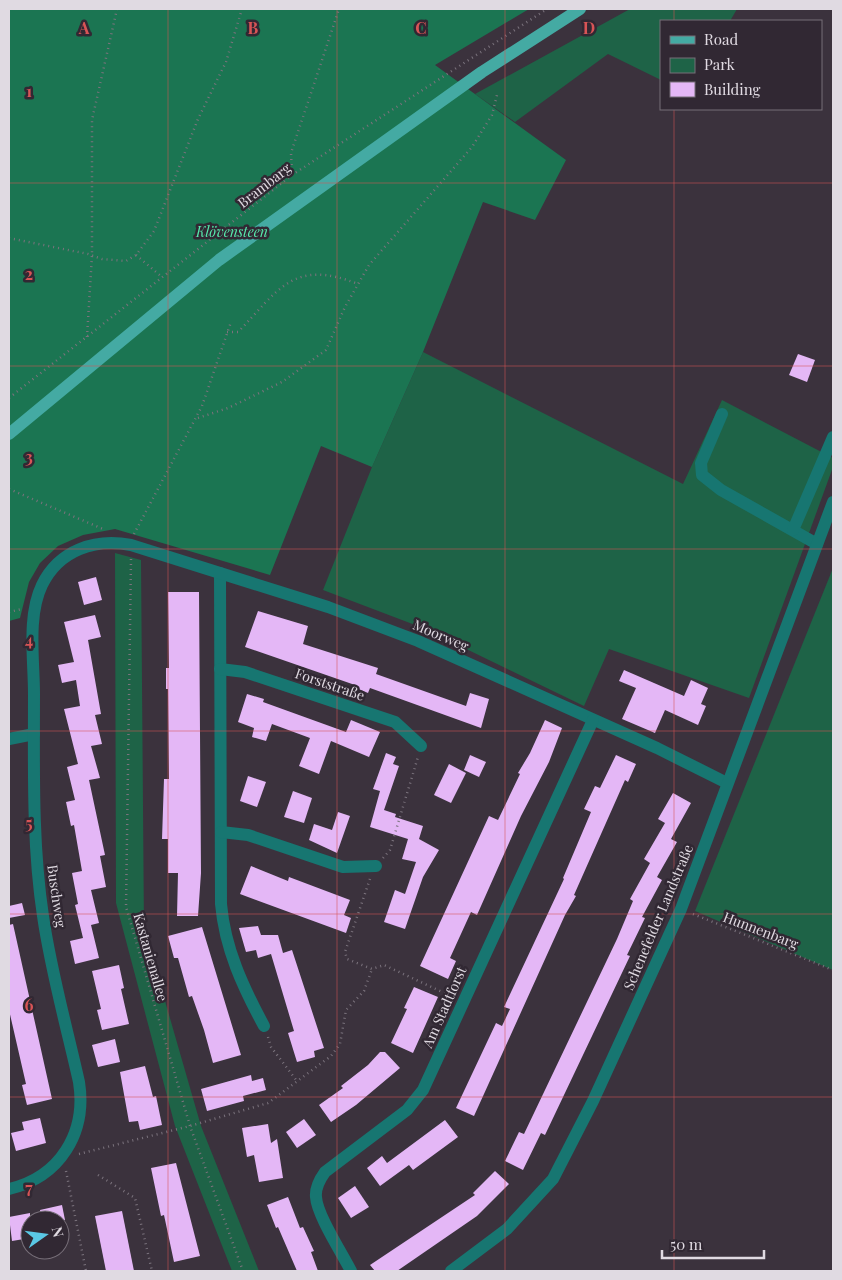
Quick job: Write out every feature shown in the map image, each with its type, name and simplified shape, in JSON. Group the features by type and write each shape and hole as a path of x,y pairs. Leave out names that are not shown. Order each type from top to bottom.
{"main road":[{"path":"9,434 219,260 482,72 580,9"}],"street":[{"path":"722,414 701,463 702,475 721,490 818,544"},
{"path":"794,530 833,437"},
{"name":"Schenefelder Landstraße","path":"451,1271 507,1229 553,1179 593,1100 681,909 833,502"},
{"name":"Buschweg","path":"9,1189 34,1180 50,1170 74,1137 80,1118 81,1099 43,917 36,852 34,629 42,585 54,568 71,552 91,543 114,542 131,545"},
{"name":"Moorweg","path":"131,545 328,607 418,641 727,783"},
{"path":"220,573 221,904 223,925 242,985 264,1026"},
{"name":"Forststraße","path":"220,669 245,672 395,722 421,746"},
{"name":"Am Stadtforst","path":"351,1271 320,1211 316,1197 318,1182 325,1172 407,1110 423,1090 593,720"},
{"path":"9,739 34,734"},
{"path":"221,832 248,835 343,867 376,866"}],"path":[{"path":"87,337 92,254 92,120 117,9"},
{"path":"9,238 92,254 102,259 126,261 136,255 154,231 198,119 226,62 242,9"},
{"path":"292,175 291,153 339,9"},
{"name":"Brambarg","path":"9,398 292,175 547,9"},
{"path":"196,418 228,408 282,382 326,350 358,284 369,266 472,147 492,115 497,95"},
{"path":"136,255 162,277"},
{"path":"227,332 238,332 275,290 298,276 337,276 358,284"},
{"path":"131,545 133,536 202,406 231,322"},
{"path":"9,488 103,528 114,542"},
{"name":"Kastanienallee","path":"131,545 126,908 190,1126 243,1271"},
{"path":"421,746 390,850 376,866 345,952 347,959 372,969 384,965 463,1002"},
{"name":"Hunnenbarg","path":"681,909 833,970"},
{"path":"86,1271 63,1154 80,1154 190,1126 268,1103 331,1056 340,1044 346,1010 364,991 372,969"},
{"path":"264,1026 271,1047 297,1082"},
{"path":"104,1148 106,1154"},
{"path":"98,1175 135,1198 152,1271"}],"green space":[{"name":"Klövensteen","path":"9,9 529,9 435,65 566,160 535,220 483,202 423,352 372,467 321,446 270,575 115,529 83,535 58,546 40,563 29,582 20,618 9,621"},
{"path":"630,9 737,9 731,20 660,20 660,80 608,54 515,122 475,94"},
{"path":"423,352 683,484 722,400 833,458 833,467 749,698 609,649 584,706 423,628 323,590 372,467"},
{"path":"115,553 141,560 144,928 201,1126 259,1271 232,1271 175,1126 116,903"},
{"path":"833,568 833,970 695,911"}],"building":[{"path":"798,354 815,360 807,382 789,375"},
{"path":"96,577 102,600 84,605 78,582"},
{"path":"168,592 199,592 201,873 198,916 177,916 178,873 168,873 168,839 162,839 164,779 169,779 168,689 166,689 166,668 169,668"},
{"path":"258,611 308,626 303,644 378,668 376,674 466,706 470,693 489,699 481,728 370,688 368,693 354,687 355,685 245,647"},
{"path":"95,615 101,637 88,640 101,714 95,715 102,744 91,746 100,778 89,780 105,855 100,856 106,887 91,890 99,923 91,925 99,958 75,964 70,941 83,938 75,905 78,904 72,873 82,871 74,825 71,826 66,802 75,800 67,767 78,764 64,709 80,706 76,680 62,683 58,665 74,662 64,622"},
{"path":"624,670 684,696 691,680 708,688 701,704 706,706 698,725 665,710 655,733 622,719 636,688 619,681"},
{"path":"247,694 264,699 263,702 346,732 351,720 380,732 369,757 331,741 319,774 299,766 310,738 272,724 266,741 252,737 254,728 238,722"},
{"path":"545,720 562,728 549,762 521,816 477,915 471,912 450,958 456,961 448,979 420,966 489,816 498,820 520,774 518,773 530,753"},
{"path":"386,753 396,757 393,764 399,766 384,810 396,814 395,817 423,826 419,839 439,850 423,877 405,929 384,922 395,890 405,894 416,862 402,859 408,839 370,827 380,791 373,789"},
{"path":"470,755 486,762 479,777 464,770"},
{"path":"616,755 636,764 628,782 625,780 574,895 576,896 565,915 474,1116 456,1108 496,1023 502,1026 510,1009 504,1007 564,879 591,812 584,809 595,786 600,788"},
{"path":"449,764 466,773 451,803 434,795"},
{"path":"248,776 266,782 257,807 240,801"},
{"path":"293,791 312,798 304,823 284,817"},
{"path":"673,793 691,803 671,839 677,842 657,877 662,880 642,917 645,918 627,955 630,956 545,1135 541,1133 523,1170 505,1161 519,1132 524,1134 617,939 633,901 630,899 650,863 644,859 665,823 658,819"},
{"path":"338,812 350,816 337,853 309,840 314,824 332,830"},
{"path":"251,866 288,881 289,877 350,900 344,915 351,918 346,933 240,894"},
{"path":"22,903 25,915 9,918 9,906"},
{"path":"13,924 52,1099 27,1105 22,1085 26,1084 9,1010 9,925"},
{"path":"258,926 261,935 278,935 283,953 292,950 324,1048 314,1051 315,1057 297,1062 288,1033 294,1031 271,954 258,958 256,950 246,952 239,928"},
{"path":"202,927 241,1055 213,1063 192,996 189,997 178,958 174,958 168,936"},
{"path":"119,965 124,988 121,989 129,1024 102,1030 97,1010 101,1009 92,971"},
{"path":"414,987 438,997 413,1053 391,1043 407,1009 404,1008"},
{"path":"115,1039 120,1062 98,1067 92,1045"},
{"path":"380,1052 385,1052 400,1068 356,1105 331,1122 319,1105 343,1088 341,1086 368,1065"},
{"path":"145,1066 153,1097 156,1096 162,1125 140,1130 138,1121 129,1122 120,1072"},
{"path":"251,1075 252,1081 263,1078 266,1090 243,1096 244,1101 207,1111 201,1089"},
{"path":"40,1118 46,1143 16,1151 11,1133 24,1130 22,1122"},
{"path":"304,1119 316,1135 297,1148 286,1132"},
{"path":"445,1120 458,1137 413,1170 409,1165 380,1186 367,1168 382,1156 387,1163"},
{"path":"268,1124 271,1143 277,1139 283,1178 259,1182 254,1155 247,1157 242,1128"},
{"path":"176,1163 200,1256 174,1262 164,1215 161,1216 151,1168"},
{"path":"495,1171 509,1184 477,1216 397,1271 375,1271 370,1265 475,1195 473,1193"},
{"path":"355,1186 369,1207 351,1218 338,1198"},
{"path":"288,1197 300,1228 303,1227 314,1251 311,1252 318,1271 297,1271 278,1227 276,1228 267,1205"},
{"path":"62,1205 63,1210 40,1210"},
{"path":"122,1211 134,1271 106,1271 95,1216"},
{"path":"20,1215 20,1240 12,1241 9,1217"}]}
